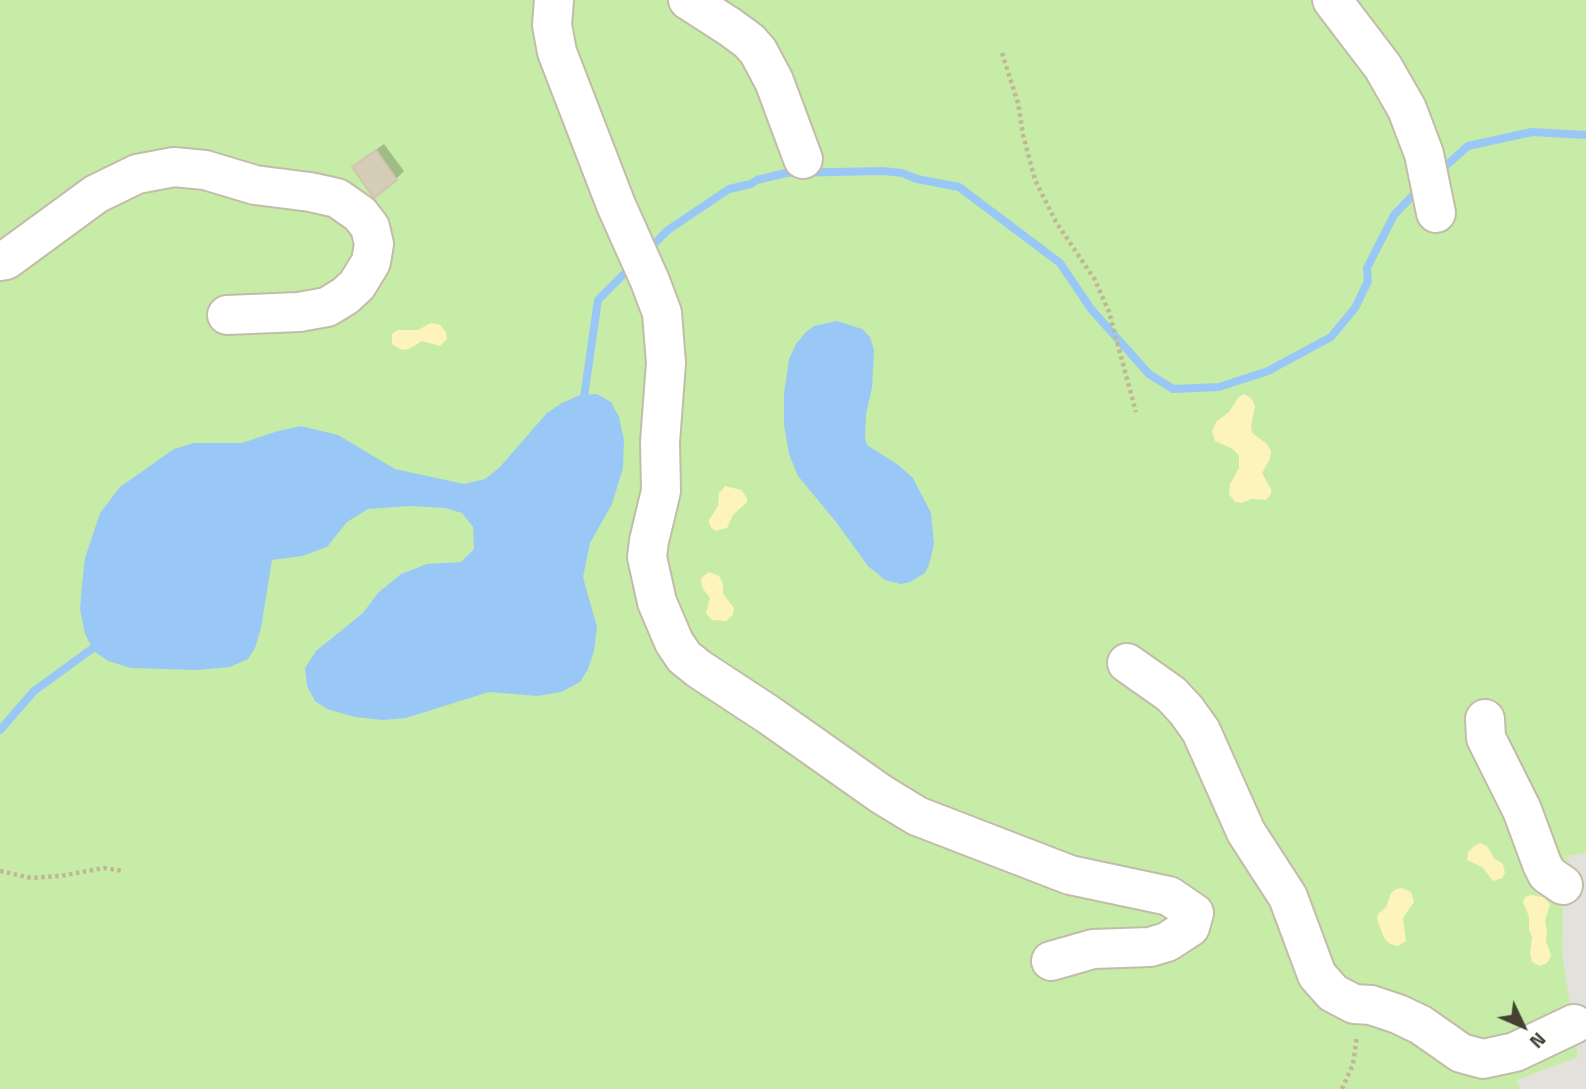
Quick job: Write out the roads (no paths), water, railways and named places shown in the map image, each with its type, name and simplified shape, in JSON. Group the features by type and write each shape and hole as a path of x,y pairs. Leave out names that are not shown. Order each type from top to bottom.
{"lane":[{"path":"554,0 552,25 565,78 662,313 666,363 660,442 661,491 649,541 648,557 657,603 674,642 684,657 699,669 917,816 1070,875 1169,896 1195,913 1190,927 1167,942 1150,947 1093,949 1051,961"},
{"path":"688,0 730,27 758,51 774,81 803,159"},
{"path":"1332,0 1382,67 1408,109 1424,154 1436,213"},
{"path":"0,261 6,260 96,194 137,173 174,167 205,170 255,185 337,198 360,214 370,227 374,244 371,262 356,285 327,307 299,312 227,314"},
{"path":"1127,663 1171,694 1202,732 1246,832 1288,897 1317,975 1333,993 1354,1004 1371,1005 1398,1014 1421,1025 1461,1053 1483,1059 1516,1052 1574,1024"},
{"path":"1485,719 1486,738 1522,810 1542,864 1547,874 1563,885"}],"water":[{"path":"837,321 862,329 870,337 874,350 872,388 866,414 867,445 913,478 931,513 934,544 929,565 925,573 910,582 901,584 885,580 868,566 798,476 789,454 784,425 784,394 789,359 806,332 814,326"},
{"path":"597,394 611,402 619,417 624,440 623,468 612,504 590,543 583,577 597,627 594,651 580,682 561,692 537,696 489,692 406,718 383,720 355,717 327,709 315,701 307,686 305,668 316,651 363,613 378,593 401,574 427,564 461,562 474,549 473,527 462,513 445,508 410,506 368,509 347,522 327,547 302,556 272,560 255,648 248,659 230,667 196,670 131,668 108,661 94,651 85,634 80,609 85,558 100,513 120,487 174,449 194,443 242,443 301,426 338,435 395,469 464,484 485,479 499,468 547,413 580,395"}],"waterway":[{"path":"1440,171 1468,146 1532,132 1586,135"},
{"path":"647,251 668,230 729,189 757,180 786,173 902,173 917,179 959,187 1060,263 1091,309 1149,374 1173,389 1219,387 1268,371 1331,337 1355,308 1368,281 1367,268 1394,215 1420,188"},
{"path":"583,404 598,300 631,267"},
{"path":"0,730 34,691 100,643"}]}
